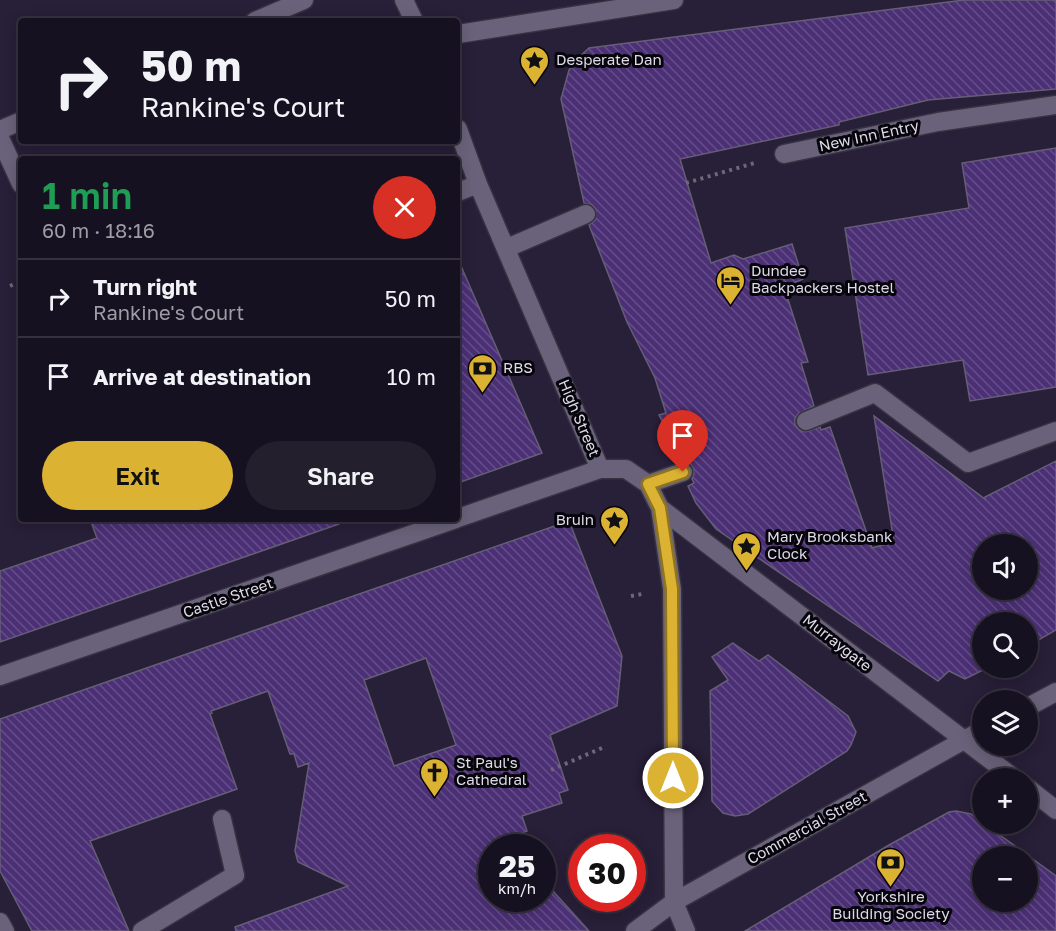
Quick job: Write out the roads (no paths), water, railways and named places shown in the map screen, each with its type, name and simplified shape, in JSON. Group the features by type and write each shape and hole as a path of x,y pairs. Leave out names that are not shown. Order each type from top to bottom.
{"street":[{"path":"262,18 304,0"},
{"path":"404,0 413,18"},
{"path":"460,34 565,8 674,0"},
{"name":"New Inn Entry","path":"784,154 938,122 1056,105"},
{"path":"0,130 18,122"},
{"name":"High Street","path":"460,134 478,184 600,469 626,469 648,484"},
{"path":"0,138 18,177"},
{"path":"460,191 478,184"},
{"path":"507,248 586,214"},
{"path":"806,421 875,393 968,463 1056,431"},
{"name":"Castle Street","path":"460,518 600,469"},
{"path":"683,472 648,484 660,508 672,589 674,902 686,931"},
{"name":"Murraygate","path":"660,508 1001,768"},
{"name":"Castle Street","path":"0,676 448,522"},
{"path":"1038,702 1056,692"},
{"name":"Commercial Street","path":"635,931 674,902 972,735"},
{"path":"1038,796 1056,810"},
{"path":"142,931 235,876 222,819"},
{"path":"0,922 5,931"}],"place":[{"name":"Desperate Dan","path":"535,86"},
{"name":"Dundee Backpackers Hostel","path":"730,306"},
{"name":"RBS","path":"482,394"},
{"name":"Bruin","path":"615,546"},
{"name":"Mary Brooksbank Clock","path":"746,572"},
{"name":"St Paul's Cathedral","path":"435,798"},
{"name":"Yorkshire Building Society","path":"891,888"}]}
